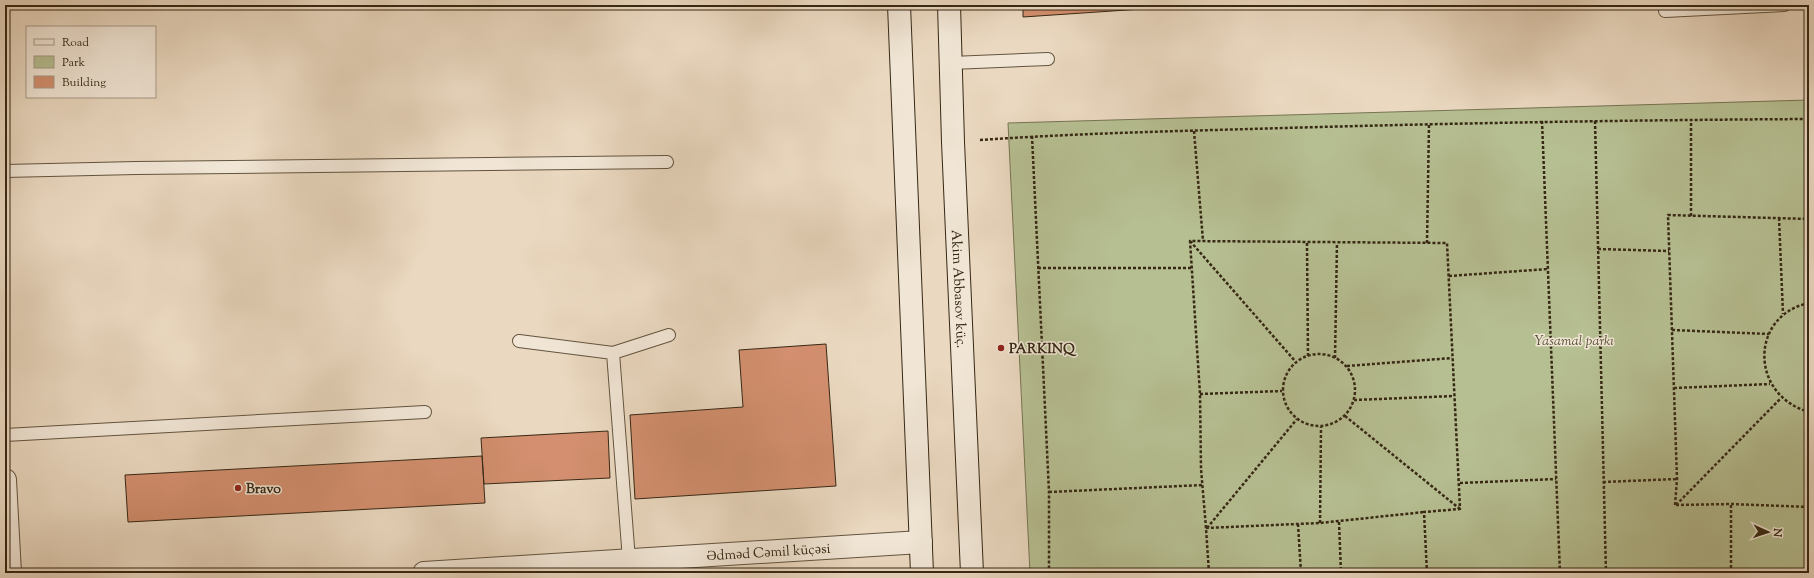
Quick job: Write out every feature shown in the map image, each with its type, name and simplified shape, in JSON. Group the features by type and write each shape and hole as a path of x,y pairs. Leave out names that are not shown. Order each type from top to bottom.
{"main road":[{"path":"899,5 922,573"},
{"name":"Akim Abbasov küç.","path":"949,5 953,142 972,573"},
{"path":"5,480 10,573"},
{"name":"Ədməd Cəmil küçəsi","path":"424,573 921,542"}],"lane":[{"path":"1665,10 1784,5"},
{"path":"951,63 1048,59"},
{"path":"5,172 136,168 667,162"},
{"path":"518,341 613,353 668,336"},
{"path":"613,353 629,560"},
{"path":"5,435 425,412"}],"path":[{"path":"953,142 1032,136 1429,124 1542,121 1809,119"},
{"path":"1691,120 1691,216"},
{"path":"1542,121 1560,573"},
{"path":"1594,121 1606,573"},
{"path":"1427,243 1429,124"},
{"path":"1194,131 1203,241"},
{"path":"1032,136 1049,492 1049,573"},
{"path":"1675,505 1676,479 1674,388 1668,215 1809,219"},
{"path":"1779,218 1783,315"},
{"path":"1190,241 1447,243 1454,396 1460,482 1460,509"},
{"path":"1190,241 1200,394 1203,485 1209,573"},
{"path":"1190,241 1295,361"},
{"path":"1307,243 1308,356"},
{"path":"1335,358 1337,243"},
{"path":"1598,249 1669,251"},
{"path":"1038,268 1192,268"},
{"path":"1449,276 1548,269"},
{"path":"1809,303 1799,305 1783,315 1771,329 1765,347 1764,366 1770,384 1781,398 1796,409 1809,412"},
{"path":"1672,330 1769,334"},
{"path":"1320,354 1335,358 1347,366 1354,384 1354,400 1345,416 1336,423 1321,427 1312,427 1297,419 1286,406 1282,391 1283,382 1295,361 1308,356 1320,354"},
{"path":"1347,366 1452,358"},
{"path":"1674,388 1770,384"},
{"path":"1200,394 1282,391"},
{"path":"1354,400 1454,396"},
{"path":"1675,505 1781,398"},
{"path":"1345,416 1460,509"},
{"path":"1206,528 1297,419"},
{"path":"1320,523 1321,427"},
{"path":"1460,482 1556,479"},
{"path":"1603,482 1676,479"},
{"path":"1049,492 1203,485"},
{"path":"1675,505 1731,504 1809,507"},
{"path":"1731,504 1731,573"},
{"path":"1206,528 1338,522 1460,509"},
{"path":"1424,512 1427,573"},
{"path":"1338,522 1341,573"},
{"path":"1298,524 1301,573"}],"green space":[{"name":"Yasamal parkı","path":"1809,100 1809,573 1030,573 1008,123"}],"building":[{"path":"1023,5 1142,5 1142,9 1023,17"},
{"path":"826,344 836,486 635,499 630,415 743,407 739,350"},
{"path":"608,431 610,478 484,484 481,438"},
{"path":"482,456 485,503 128,522 125,475"}],"place":[{"name":"PARKINQ","path":"1001,348"},
{"name":"Bravo","path":"238,488"}]}
